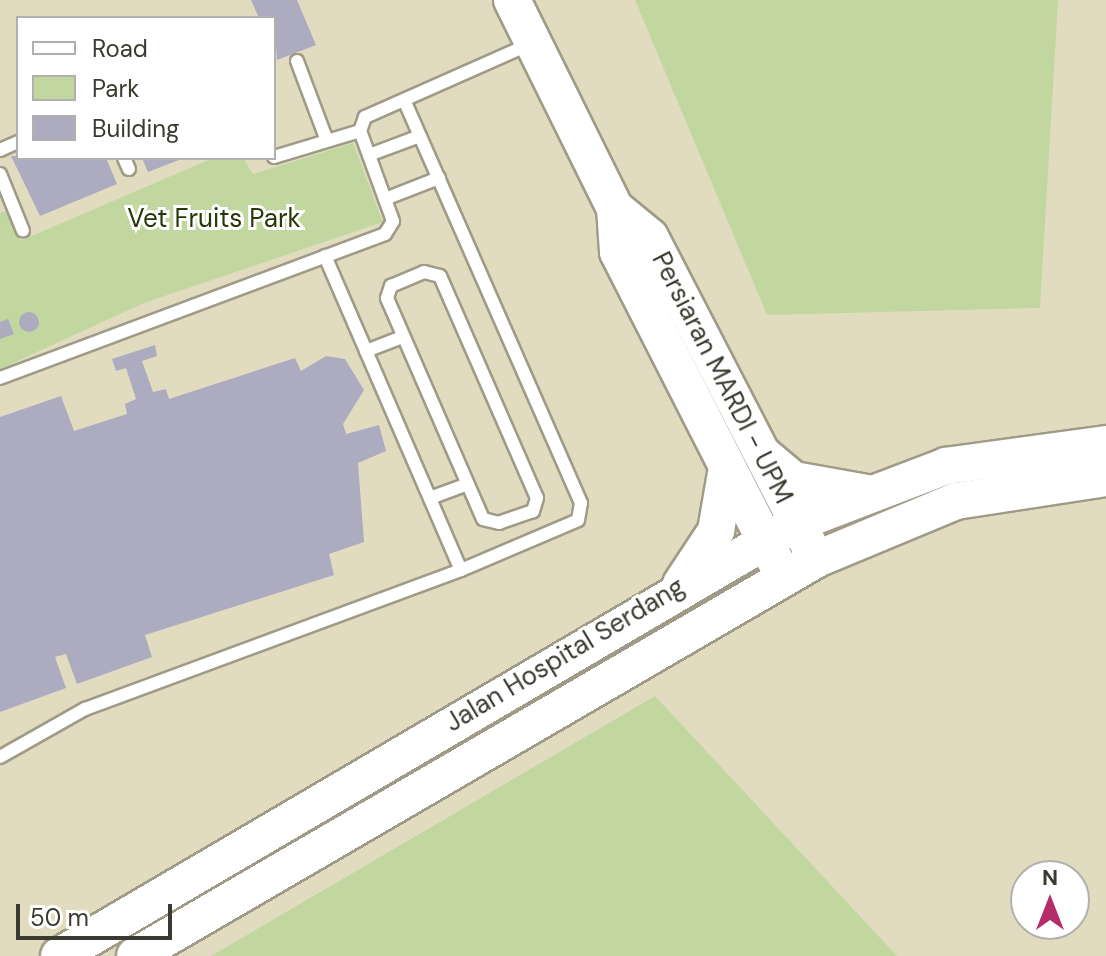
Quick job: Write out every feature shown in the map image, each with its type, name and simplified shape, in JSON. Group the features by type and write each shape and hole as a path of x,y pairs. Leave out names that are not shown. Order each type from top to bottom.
{"main road":[{"name":"Persiaran MARDI - UPM","path":"512,0 530,44 615,208 650,237 817,559"},
{"name":"Persiaran MARDI - UPM","path":"615,208 618,252 784,576"},
{"name":"Jalan Hospital Serdang","path":"59,956 680,586 797,523 867,493 946,466 1106,444"},
{"path":"760,452 794,480 867,493"},
{"path":"680,586 716,531 727,467"},
{"name":"Jalan Hospital Serdang","path":"135,956 817,559 956,501 1106,478"}],"lane":[{"path":"0,378 391,229 385,199 360,131 365,117 405,102 530,44"},
{"path":"297,61 327,141"},
{"path":"0,757 85,709 461,570 582,513 405,102"},
{"path":"276,157 360,131"},
{"path":"369,155 420,136"},
{"path":"0,174 23,231"},
{"path":"385,199 439,178"},
{"path":"325,256 461,570"},
{"path":"433,272 537,506 491,523 468,484 403,337 387,292 433,272"},
{"path":"366,351 403,337"},
{"path":"430,498 468,484"}],"shaded area":[{"path":"0,0 1106,0 1106,956 0,956"}],"green space":[{"path":"635,0 1058,0 1040,308 767,315"},
{"name":"Vet Fruits Park","path":"353,143 383,222 144,303 0,369 0,213 6,211 20,241 208,160 244,160 253,174"},
{"path":"655,696 897,956 211,956"}],"building":[{"path":"251,0 297,0 316,45 277,60 276,16 258,16"},
{"path":"11,156 16,156 16,160 107,160 117,184 40,216"},
{"path":"143,160 179,160 148,172"},
{"path":"29,312 36,315 39,322 36,329 29,332 22,329 19,322 22,315"},
{"path":"8,319 14,334 0,339 0,322"},
{"path":"155,345 157,356 142,361 153,392 166,389 169,399 295,358 301,371 326,356 345,359 364,390 343,424 346,434 379,425 386,451 358,463 364,542 329,554 334,575 145,635 152,657 77,684 66,654 55,657 66,688 0,712 0,417 61,396 74,431 127,414 125,404 136,399 126,368 116,371 112,359"}]}
